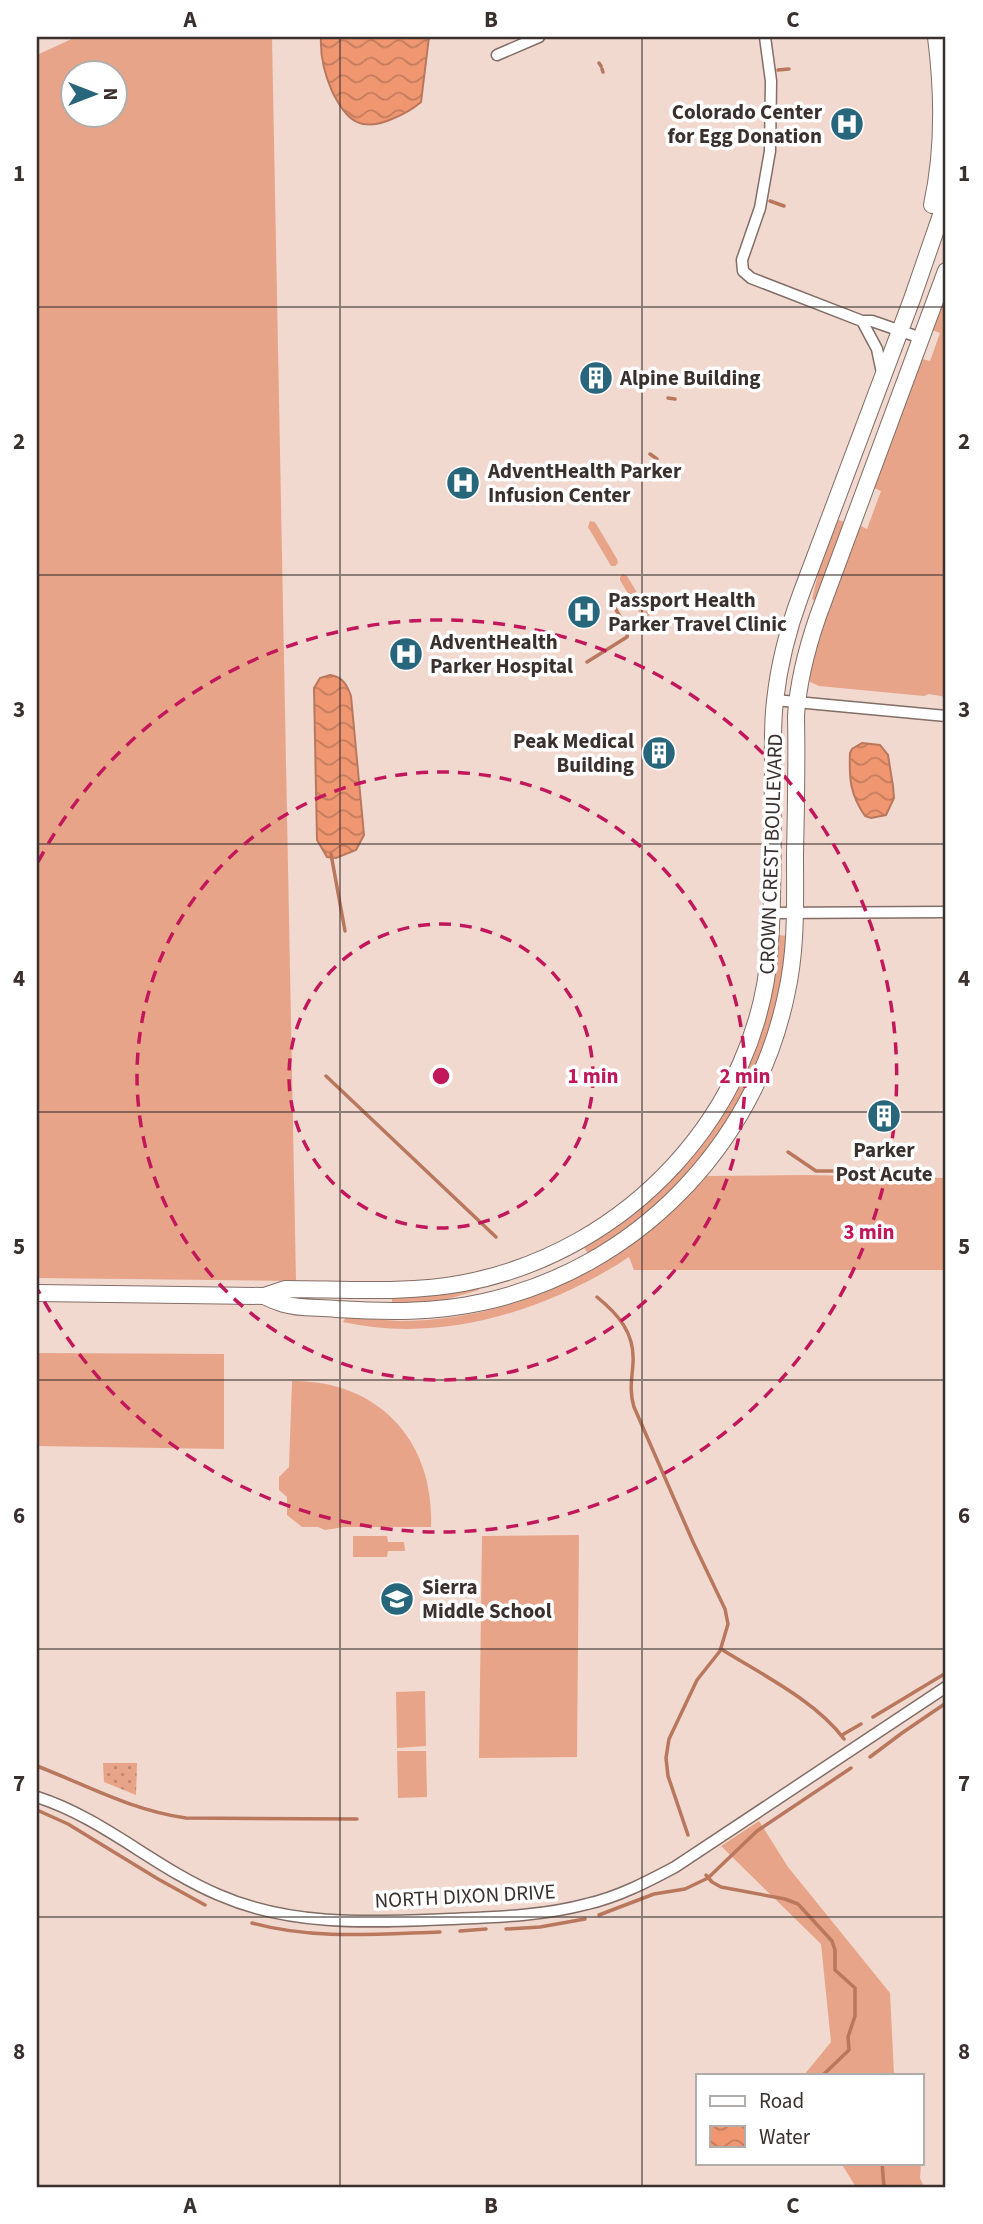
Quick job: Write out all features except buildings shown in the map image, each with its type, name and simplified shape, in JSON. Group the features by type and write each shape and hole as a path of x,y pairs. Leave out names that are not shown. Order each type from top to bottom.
{"main road":[{"name":"CROWN CREST BOULEVARD","path":"925,255 938,174 940,139 936,37"},
{"name":"CROWN CREST BOULEVARD","path":"37,1293 264,1296 285,1289 425,1288 481,1280 558,1253 595,1232 661,1180 686,1153 710,1120 732,1082 752,1035 764,990 771,913 775,700 791,622 900,330 941,215 946,188"},
{"name":"CROWN CREST BOULEVARD","path":"264,1296 285,1305 376,1312 449,1309 504,1298 584,1265 625,1240 661,1211 719,1149 749,1100 769,1056 787,996 793,956 795,913 797,702 811,637 946,271"}],"street":[{"path":"497,55 539,37"},
{"path":"765,37 771,87 770,151 761,202 742,260 743,271 751,278 862,321 872,321 921,338"},
{"path":"862,321 877,349 883,375"},
{"path":"836,499 858,507"},
{"path":"775,700 946,716"},
{"path":"771,913 946,912"},
{"name":"NORTH DIXON DRIVE","path":"37,1797 89,1819 204,1888 264,1911 312,1919 368,1921 544,1913 589,1904 622,1893 675,1867 946,1687"}],"shaded area":[{"path":"76,37 272,37 296,1281 37,1278 37,55"},
{"path":"946,293 946,697 819,686 810,682 810,679 824,622 858,531 861,526 867,529 881,491 874,488 922,359 930,361 940,333 932,330"},
{"path":"836,519 844,522 815,601 812,599 822,558"},
{"path":"590,521 595,522 617,559 615,566 611,566 588,527"},
{"path":"623,574 627,576 650,614 648,619 643,619 620,580"},
{"path":"779,935 787,936 783,978 774,1017 763,1049 733,1111 715,1140 671,1192 639,1220 588,1254 584,1247 624,1220 660,1189 693,1154 721,1116 743,1074 761,1030 773,983"},
{"path":"707,1176 946,1178 946,1270 634,1270 629,1257 564,1293 492,1318 418,1329 380,1328 343,1322 346,1317 399,1321 443,1318 486,1311 528,1298 568,1282 607,1261 643,1236"},
{"path":"479,1288 434,1303 392,1305 392,1297 431,1296"},
{"path":"37,1353 224,1354 224,1449 37,1446"},
{"path":"292,1381 323,1383 351,1391 375,1404 395,1421 411,1443 423,1468 430,1496 431,1527 344,1527 325,1530 302,1527 287,1515 287,1497 279,1490 279,1477 289,1467"},
{"path":"579,1535 577,1757 479,1758 482,1536"},
{"path":"353,1536 387,1536 388,1542 404,1542 405,1551 388,1551 387,1557 353,1557"},
{"path":"425,1691 426,1746 397,1748 396,1692"},
{"path":"397,1751 426,1751 427,1797 398,1798"},
{"path":"103,1763 137,1763 136,1795 104,1782"},
{"path":"759,1821 788,1867 890,1993 894,2074 805,2074 831,2042 821,1944 721,1846"},
{"path":"842,2164 921,2164 920,2178 924,2187 856,2187"}],"water":[{"path":"321,37 429,37 421,102 403,114 381,123 371,125 355,121 343,110 329,84 322,58"},
{"path":"330,675 344,682 351,696 364,835 356,850 336,858 327,857 317,840 314,688 320,678"},
{"path":"862,743 880,745 888,755 894,798 886,815 871,818 865,816 853,793 850,753"}],"waterway":[{"path":"778,70 789,69"},
{"path":"770,201 784,206"},
{"path":"668,398 675,399"},
{"path":"650,454 657,459"},
{"path":"587,662 627,637 628,630 612,603"},
{"path":"522,740 535,737"},
{"path":"331,854 345,931"},
{"path":"326,1076 496,1237"},
{"path":"788,1152 816,1171 923,1171"},
{"path":"597,1297 612,1310 628,1333 633,1352 631,1390 634,1407 725,1609 728,1624 720,1651 697,1680 669,1739 666,1758 668,1776 688,1835"},
{"path":"721,1649 803,1700 819,1712 844,1739"},
{"path":"873,1717 946,1673"},
{"path":"870,1757 946,1703"},
{"path":"842,1735 861,1724"},
{"path":"37,1766 128,1803 166,1815 186,1818 357,1819"},
{"path":"599,1915 654,1894 685,1889 708,1878 757,1831 851,1768"},
{"path":"37,1810 68,1824 205,1905"},
{"path":"706,1875 721,1887 798,1904 832,1941 835,1970 855,1988 855,2016 848,2037 849,2050 824,2074"},
{"path":"506,1929 540,1927 585,1919"},
{"path":"252,1923 322,1934 440,1932"},
{"path":"460,1931 486,1929"},
{"path":"882,2164 884,2187"}],"place":[{"name":"Colorado Center for Egg Donation","path":"847,124"},
{"name":"Alpine Building","path":"596,378"},
{"name":"AdventHealth Parker Infusion Center","path":"463,483"},
{"name":"Passport Health Parker Travel Clinic","path":"584,612"},
{"name":"AdventHealth Parker Hospital","path":"406,654"},
{"name":"Peak Medical Building","path":"659,753"},
{"name":"Parker Post Acute","path":"884,1116"},
{"name":"Sierra Middle School","path":"397,1599"}]}
